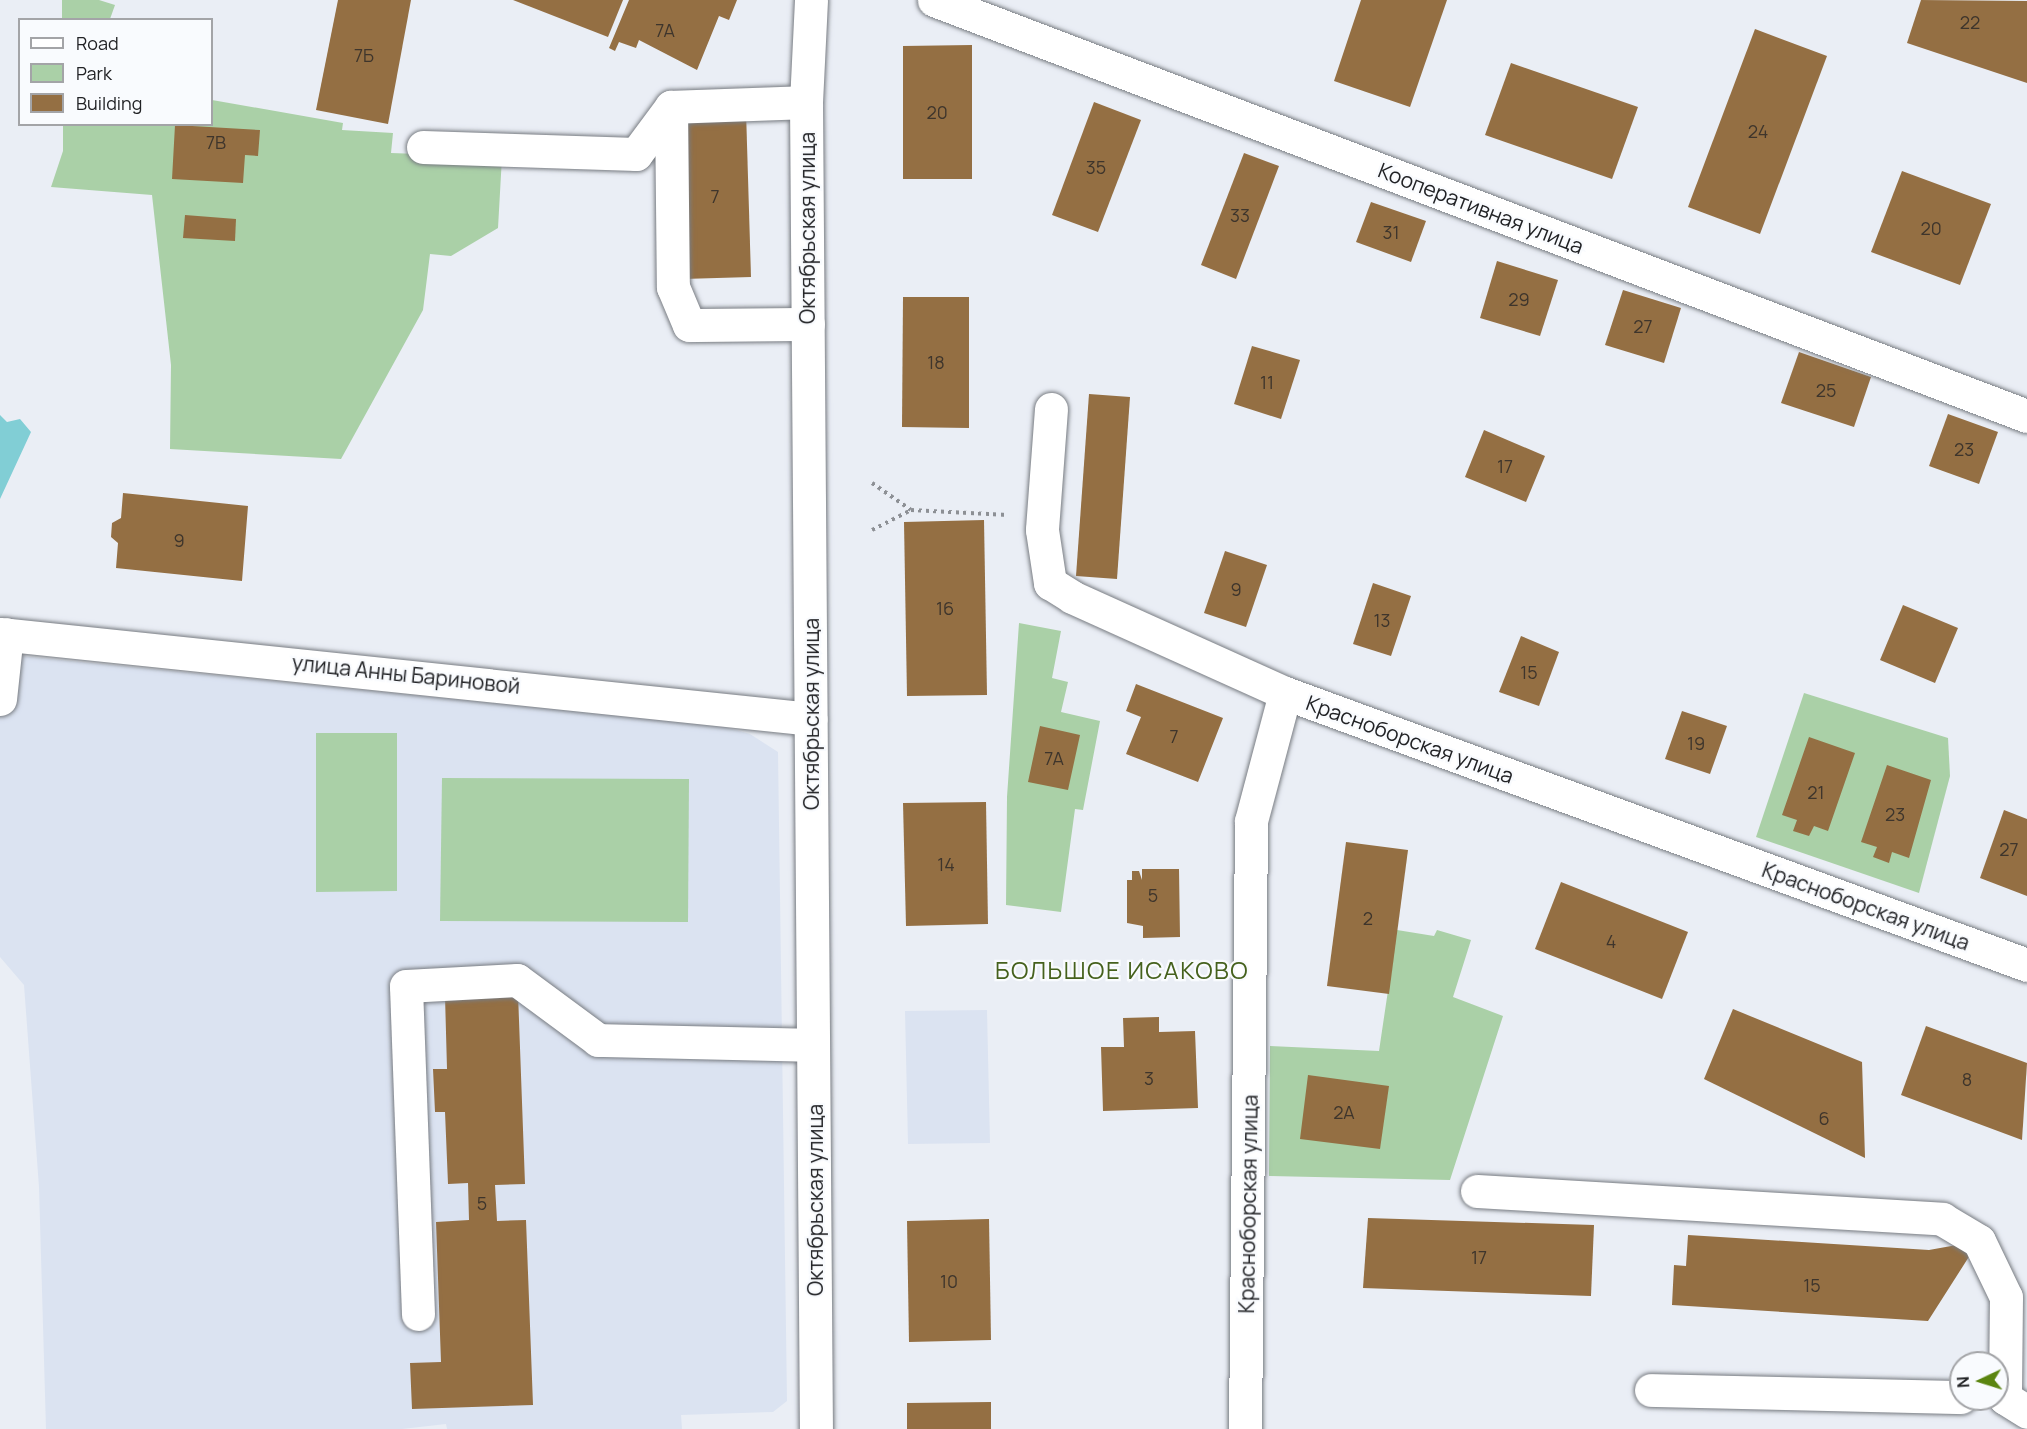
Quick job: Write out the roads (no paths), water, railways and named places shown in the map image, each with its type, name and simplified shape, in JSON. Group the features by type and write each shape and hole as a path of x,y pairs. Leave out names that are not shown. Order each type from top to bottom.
{"street":[{"name":"Октябрьская улица","path":"812,0 806,102 816,1429"},
{"name":"Кооперативная улица","path":"934,0 967,6 2027,416"},
{"path":"671,107 806,102"},
{"path":"423,147 636,154 671,107"},
{"path":"671,107 673,287 689,325 808,324"},
{"path":"1052,409 1042,530 1050,583 1286,693"},
{"path":"0,699 4,634"},
{"name":"улица Анны Бариновой","path":"4,634 811,719"},
{"name":"Красноборская улица","path":"1245,1429 1251,821 1286,693 2027,965"},
{"path":"418,1314 406,986 517,980 598,1040 813,1045"},
{"path":"1477,1191 1942,1219 1979,1241 2006,1297 2010,1403"},
{"path":"1652,1390 1949,1397"}],"water":[{"path":"0,415 7,422 20,419 31,432 0,499"}],"district":[{"name":"БОЛЬШОЕ ИСАКОВО","path":"1122,970"}]}
